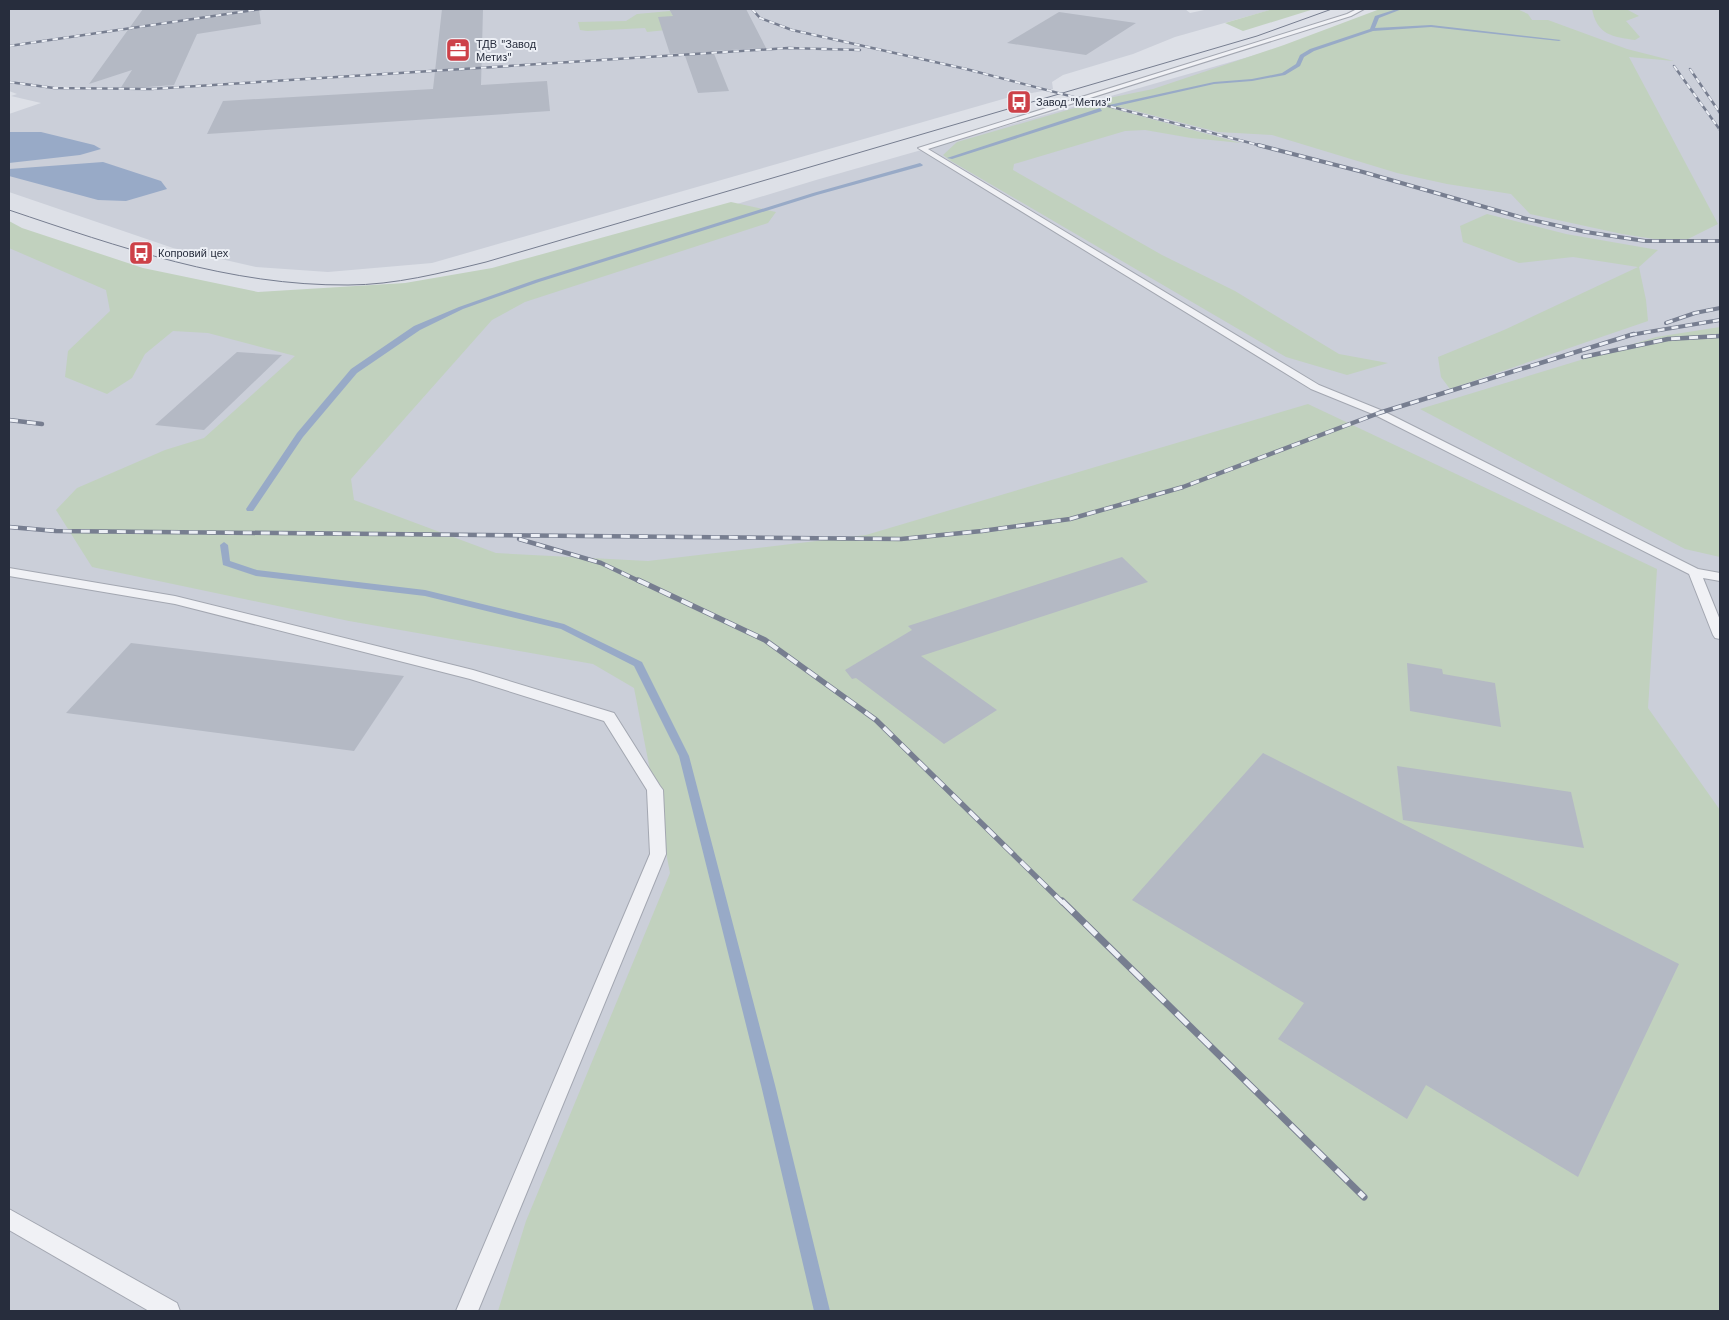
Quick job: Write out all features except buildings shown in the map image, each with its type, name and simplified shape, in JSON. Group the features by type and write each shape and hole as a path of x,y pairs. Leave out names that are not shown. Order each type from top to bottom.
{"lane":[{"path":"1361,9 1340,18 922,148 1315,387 1379,413 1694,572 1720,577"},
{"path":"9,572 175,600 472,674 609,717 655,790 658,854 467,1311"},
{"path":"1694,572 1720,635"},
{"path":"9,1219 169,1311"}],"shaded area":[{"path":"9,9 1185,9 1190,13 1209,9 1274,9 1175,37 1133,54 1063,75 1052,82 1053,89 1010,97 432,263 328,272 256,267 173,248 9,192 9,114 41,103 11,96 17,94 9,91"},
{"path":"1452,9 1720,9 1720,1311 9,1311 9,237 241,317 390,310 816,180 1378,20"}],"green space":[{"path":"1273,9 1314,9 1243,31 1225,23"},
{"path":"1380,9 1517,9 1528,14 1532,20 1548,20 1627,49 1674,61 1629,57 1718,224 1680,243 1622,234 1530,214 1511,194 1447,184 1397,173 1272,135 1218,132 1120,107 1114,109 1241,143 1191,138 1145,130 1125,131 1014,164 1013,170 1162,255 1235,291 1339,354 1388,363 1347,375 1286,357 943,155 957,142 1109,98 1153,89 1284,45"},
{"path":"1592,9 1628,10 1639,16 1626,21 1640,37 1635,40 1620,38 1607,33 1594,18"},
{"path":"670,11 672,14 680,13 666,30 647,32 645,28 587,31 580,30 578,22 626,21 637,14"},
{"path":"731,202 776,212 768,223 525,302 492,320 351,479 354,500 496,553 648,561 866,535 1308,404 1657,569 1648,708 1720,810 1720,1311 498,1311 526,1221 670,873 634,688 593,664 349,621 92,567 56,510 77,488 165,450 204,438 295,356 208,333 173,331 145,354 132,378 107,394 65,377 68,351 110,311 106,290 9,248 9,221 22,228 143,268 258,292 405,283 492,268"},
{"path":"1487,214 1566,234 1658,250 1639,267 1648,321 1450,389 1441,377 1438,357 1504,330 1638,267 1573,257 1519,263 1463,242 1460,226"},
{"path":"1720,327 1720,557 1685,549 1420,409 1656,337"}],"water":[{"path":"9,132 41,132 94,145 101,149 80,155 9,163"},
{"path":"103,162 161,181 167,189 126,201 98,200 9,176 9,169"}],"waterway":[{"path":"1372,30 1377,17 1400,9"},
{"path":"1372,30 1431,26 1559,40"},
{"path":"1112,105 1214,83 1252,80 1283,74 1298,65 1302,56 1312,50 1372,30"},
{"path":"950,158 1100,110"},
{"path":"250,509 300,435 354,371 417,328 461,308 537,281 815,194 920,165"},
{"path":"224,545 226,563 256,573 425,593 564,627 638,664 684,756 768,1085 822,1311"}],"tram line":[{"path":"9,210 175,262 261,279 304,284 348,285 400,281 486,262 1257,36 1332,9"}],"railway":[{"path":"9,46 261,9"},
{"path":"752,9 760,18 792,30 966,69 1262,146"},
{"path":"9,82 54,88 151,89 788,48 860,50"},
{"path":"1674,66 1720,130"},
{"path":"1690,69 1720,113"},
{"path":"1258,145 1363,172 1523,218 1586,232 1645,241 1720,241"},
{"path":"1666,323 1695,313 1720,308"},
{"path":"1632,335 1720,320"},
{"path":"9,527 56,531 901,539 982,531 1070,519 1183,487 1379,413 1632,335"},
{"path":"1583,357 1668,339 1720,336"},
{"path":"9,420 42,424"},
{"path":"519,539 601,563 641,582"},
{"path":"638,580 765,640 876,720 1063,903"},
{"path":"1062,901 1364,1197"}],"place":[{"name":"ТДВ \"Завод Метиз\"","path":"458,50"},
{"name":"Завод \"Метиз\"","path":"1019,102"},
{"name":"Копровий цех","path":"141,253"}]}
